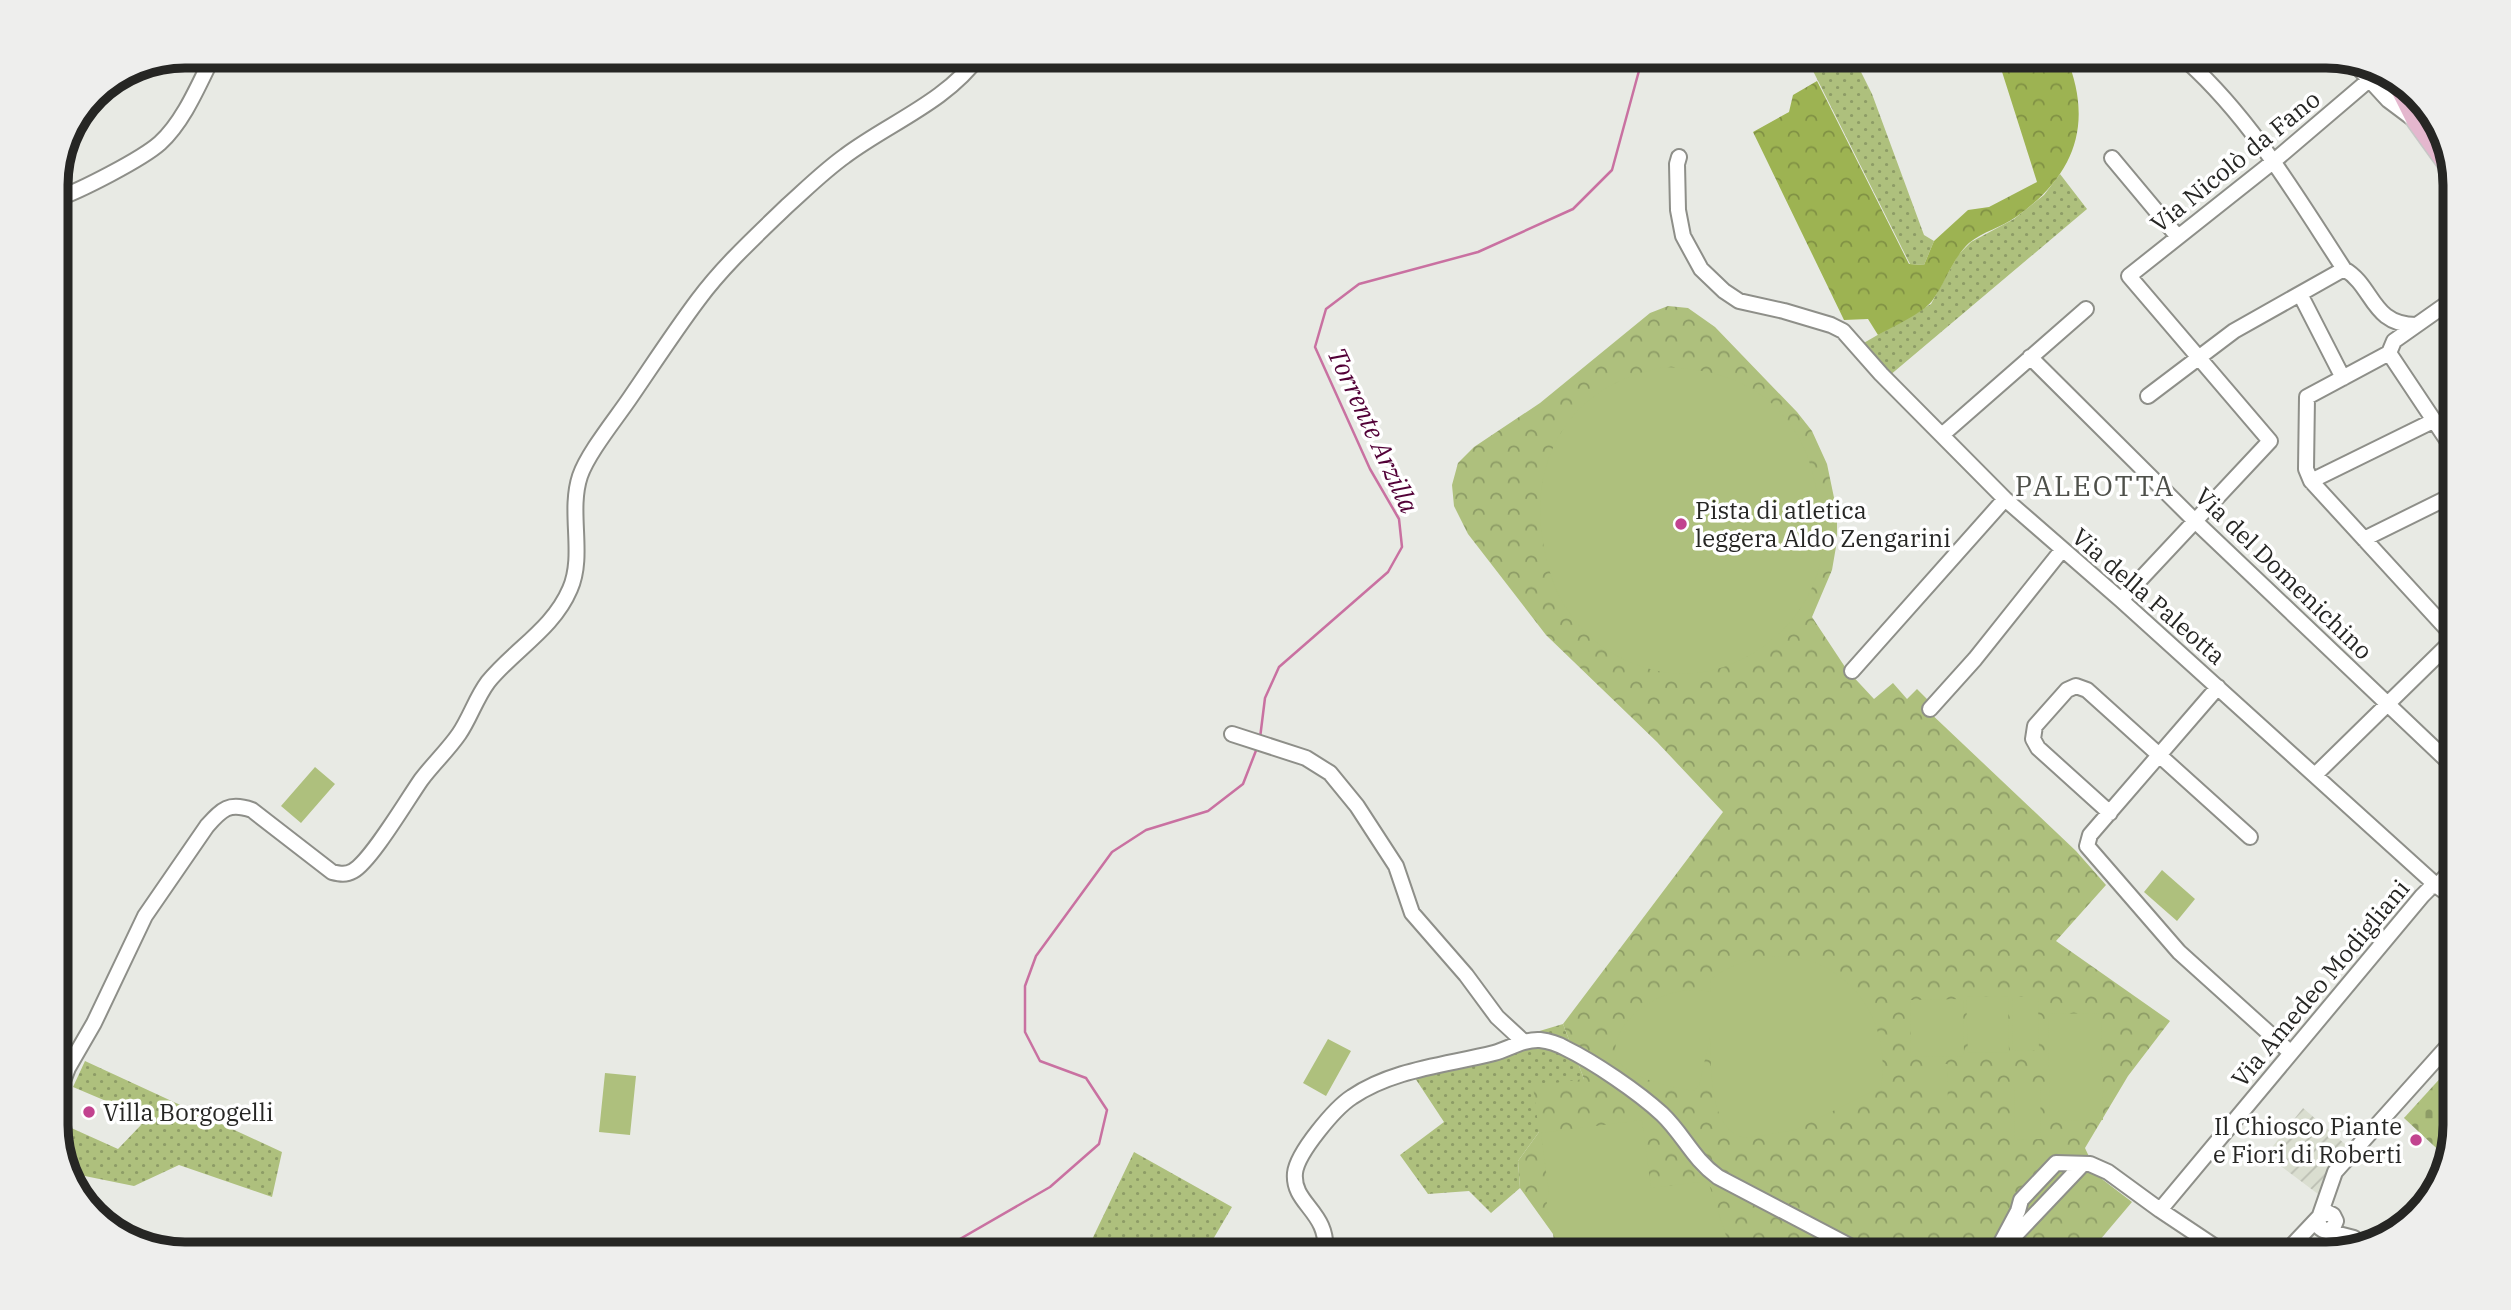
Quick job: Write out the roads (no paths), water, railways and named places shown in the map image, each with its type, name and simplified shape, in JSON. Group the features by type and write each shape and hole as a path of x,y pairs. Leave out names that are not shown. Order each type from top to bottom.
{"main road":[{"path":"2406,100 2416,121 2438,151"}],"street":[{"path":"69,192 145,154 161,142 192,99 208,68"},
{"path":"69,1066 94,1023 145,916 207,825 219,813 230,807 241,806 252,810 332,872 344,875 355,871 372,852 422,778 458,735 489,681 547,626 565,602 575,568 577,491 580,476 696,302 744,247 821,175 844,156 904,119 971,68"},
{"path":"2195,68 2213,84 2274,161 2344,269 2351,273 2376,307 2391,321 2416,325"},
{"path":"2364,74 2391,103 2416,121"},
{"name":"Via Nicolò da Fano","path":"2197,359 2129,276 2274,161 2369,80"},
{"name":"Via della Paleotta","path":"1679,157 1678,210 1683,236 1701,269 1739,301 1784,311 1843,331 1881,374 2005,499 2443,890"},
{"path":"2112,158 2178,237"},
{"path":"2148,396 2234,331 2344,269"},
{"path":"2301,294 2343,378"},
{"path":"1942,435 2086,309"},
{"path":"2442,310 2394,341 2389,353 2307,397 2305,469 2311,481 2442,624"},
{"path":"2389,353 2442,434"},
{"name":"Via del Domenichino","path":"2030,358 2196,522 2443,756"},
{"path":"2121,600 2270,442 2197,359"},
{"path":"2311,481 2433,421"},
{"path":"1852,671 2005,499"},
{"path":"2364,539 2442,500"},
{"path":"1930,709 1975,659 2062,550"},
{"path":"2315,775 2442,650"},
{"path":"2110,813 2036,746 2032,735 2038,723 2067,690 2076,686 2082,687 2250,837"},
{"path":"2218,687 2089,837 2088,849 2179,953 2291,1053"},
{"path":"1232,734 1307,758 1329,773 1357,806 1396,866 1412,913 1466,975 1497,1017 1524,1042"},
{"name":"Via Amedeo Modigliani","path":"2160,1210 2422,896 2443,876"},
{"path":"1325,1242 1324,1229 1296,1188 1295,1173 1298,1159 1351,1097 1380,1082 1404,1074 1539,1040 1566,1048 1641,1098 1661,1114 1703,1166 1718,1177 1842,1242"},
{"path":"2326,1221 2328,1192 2335,1172 2443,1051"},
{"path":"2008,1242 2082,1165 2090,1164 2108,1172 2207,1242"},
{"path":"2297,1242 2326,1221"},
{"path":"2326,1221 2354,1238"}],"waterway":[{"name":"Torrente Arzilla","path":"1260,738 1265,698 1279,667 1388,572 1402,547 1399,519 1370,469 1315,347 1326,309 1359,284 1478,252 1573,209 1612,170 1640,68"},
{"name":"Torrente Arzilla","path":"955,1242 1050,1187 1099,1144 1107,1110 1086,1078 1040,1061 1025,1032 1025,986 1036,956 1112,852 1146,830 1208,811 1243,784 1257,748"}],"place":[{"name":"Pista di atletica leggera Aldo Zengarini","path":"1681,524"},
{"name":"Villa Borgogelli","path":"89,1112"},
{"name":"Il Chiosco Piante e Fiori di Roberti","path":"2416,1140"}],"district":[{"name":"PALEOTTA","path":"2095,485"}]}
